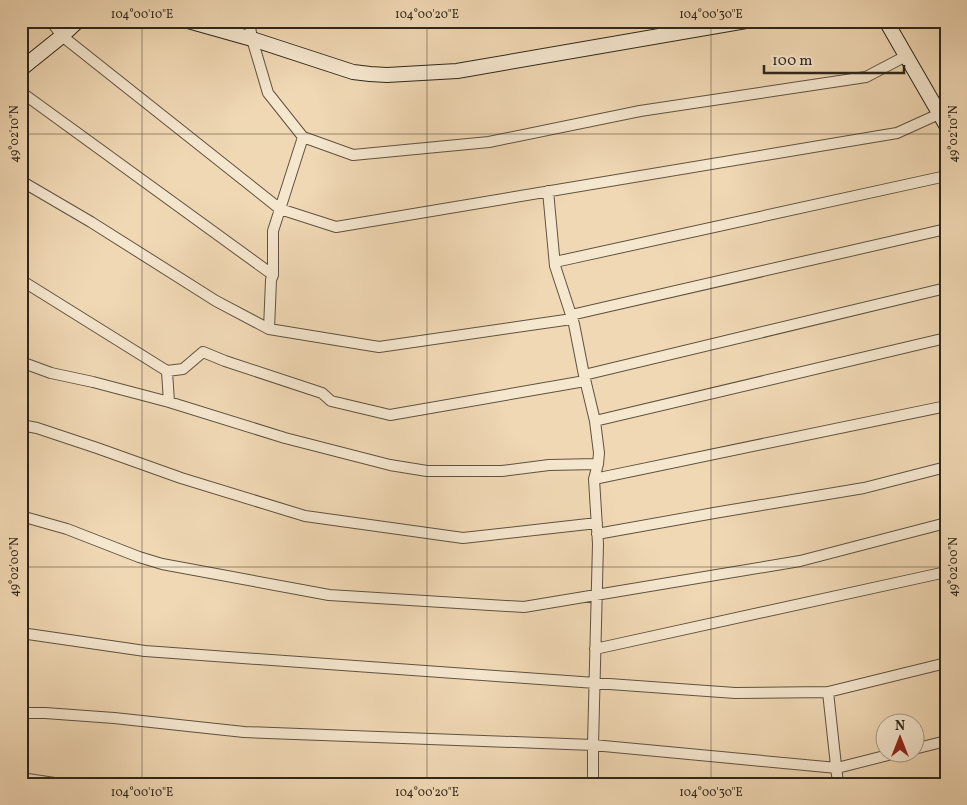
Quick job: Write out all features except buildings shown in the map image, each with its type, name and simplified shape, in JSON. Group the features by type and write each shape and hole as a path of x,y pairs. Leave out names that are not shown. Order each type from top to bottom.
{"street":[{"path":"51,21 62,36 280,209 336,227 897,133 942,119 886,21"},
{"path":"62,36 66,21"},
{"path":"21,69 78,21"},
{"path":"188,21 252,39 353,72 387,75 457,71 746,21"},
{"path":"249,21 252,39 268,93 303,137 353,156 489,142 640,111 866,77 906,56"},
{"path":"21,92 274,275"},
{"path":"269,329 271,280 274,275 273,231 303,137"},
{"path":"555,262 946,176"},
{"path":"21,181 91,222 216,301 269,329 379,347 572,317 946,229"},
{"path":"548,191 555,266 572,317 595,421 599,453 594,479 598,544 593,784"},
{"path":"21,280 167,371 183,369 203,352 322,393 331,401 390,415 584,378 946,288"},
{"path":"595,421 946,338"},
{"path":"21,362 51,373 169,402 284,438 390,465 427,472 502,471 549,465 598,464"},
{"path":"167,371 169,402"},
{"path":"594,479 946,406"},
{"path":"21,425 37,428 181,478 304,516 464,538 597,523"},
{"path":"597,534 864,488 946,467"},
{"path":"21,516 68,529 162,564 329,595 524,606 800,561 946,523"},
{"path":"595,649 946,572"},
{"path":"21,634 145,651 735,693 828,692 946,663"},
{"path":"828,692 838,784"},
{"path":"21,714 45,713 114,718 244,732 593,745 837,768 874,759"},
{"path":"924,746 946,741"},
{"path":"21,778 61,784"}]}
